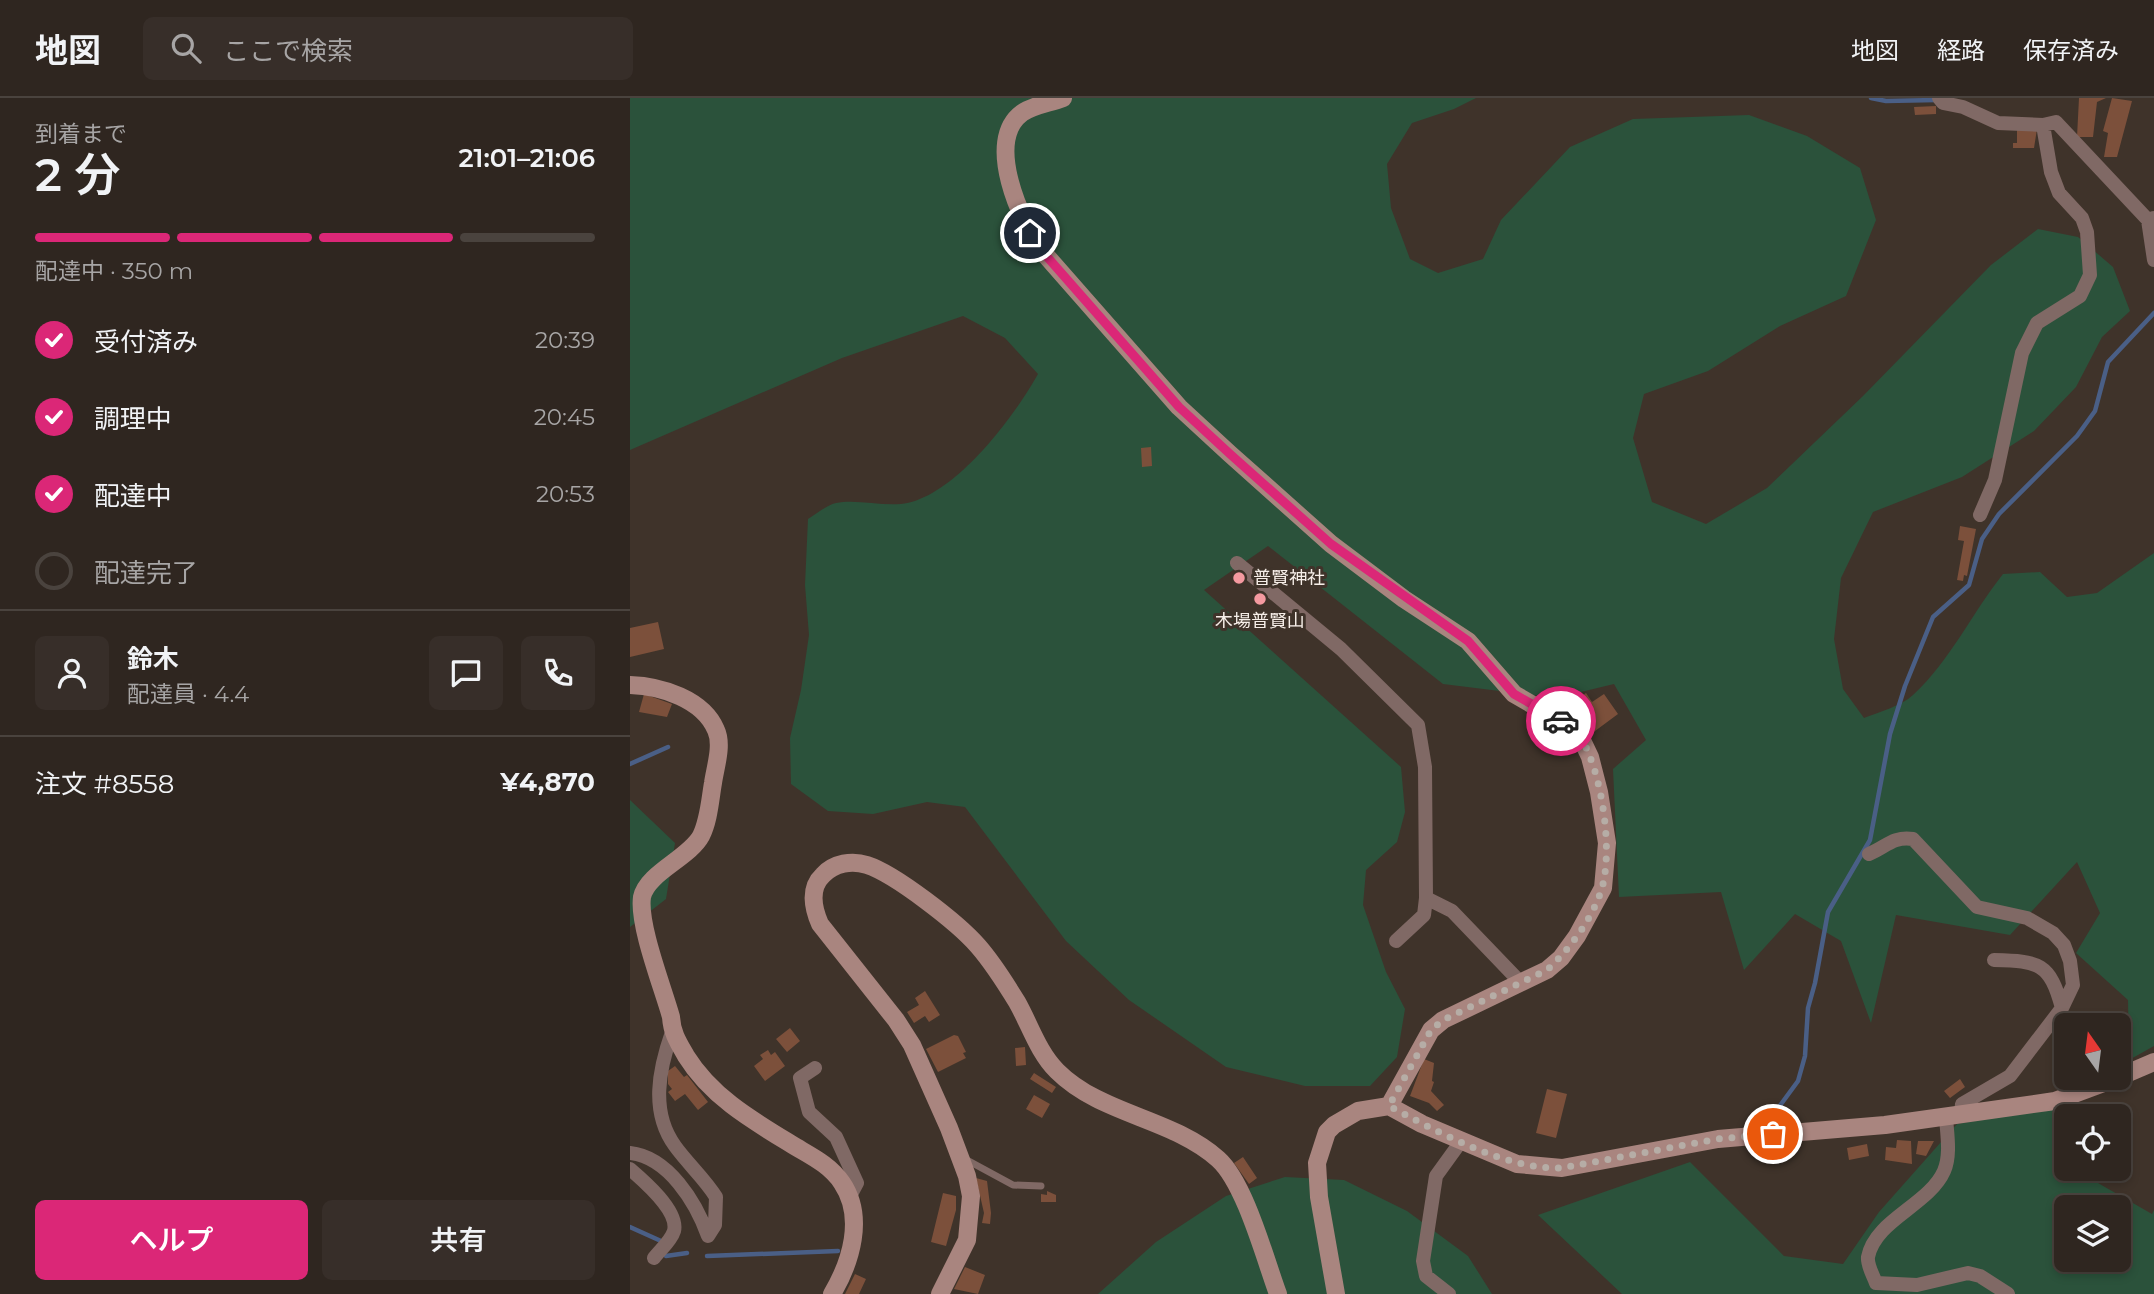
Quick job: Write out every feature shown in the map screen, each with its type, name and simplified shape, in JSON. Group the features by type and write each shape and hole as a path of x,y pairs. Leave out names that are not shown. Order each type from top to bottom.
{"street":[{"path":"1063,98 1021,114 1006,138 1004,151 1013,192 1030,233 1042,251 1179,407 1331,544 1468,641 1514,694 1566,724 1580,736 1590,757 1599,792 1606,843 1603,888 1577,936 1561,958 1547,970 1443,1020 1431,1030 1389,1106"},
{"path":"1941,100 1998,123 2043,125 2056,122 2151,219 2154,260"},
{"path":"1980,515 1995,480 2022,353 2037,323 2080,296 2090,275 2085,225 2059,193 2043,159 2043,125"},
{"path":"1237,563 1341,649 1418,725 1425,767 1426,898 1424,915 1396,940"},
{"path":"630,685 657,687 673,693 707,717 717,731 718,746 710,802 700,836 647,885 642,897 644,925 671,1017 672,1032 660,1082 661,1118 673,1144 716,1197 715,1225 708,1236 704,1224 680,1184 648,1156 630,1153"},
{"path":"1870,854 1891,841 1913,839 1977,907 2027,918 2053,933 2064,945 2070,961 2073,985 2062,1008 2010,1076 1962,1104 1953,1115 1945,1169 1928,1192 1877,1236 1868,1259 1876,1283 1917,1285 1968,1273 1980,1276 2008,1294"},
{"path":"940,1294 967,1240 971,1196 959,1156 912,1045 896,1020 820,924 814,905 814,888 818,879 833,866 848,863 868,865 937,910 978,946 1016,1002 1043,1053 1057,1071 1082,1090 1183,1135 1219,1160 1243,1199 1278,1294"},
{"path":"1426,898 1452,911 1521,983"},
{"path":"1994,960 2023,961 2043,968 2055,982 2062,1008"},
{"path":"672,1032 710,1088 749,1118 830,1168 843,1184 852,1205 852,1252 832,1294"},
{"path":"2132,1072 2154,1062"},
{"path":"816,1068 800,1078 809,1112 836,1138 853,1170 857,1183 849,1198"},
{"path":"1336,1294 1319,1197 1317,1163 1327,1132 1357,1111 1389,1106 1517,1164 1562,1168 1717,1139 1885,1125 2056,1101 2086,1090"},
{"path":"1449,1294 1426,1276 1423,1261 1436,1176 1462,1140"},
{"path":"630,1169 660,1197 674,1222 674,1231 668,1242 654,1258"}],"lane":[{"path":"959,1156 1013,1185 1041,1186"}],"green space":[{"path":"630,98 1476,98 1454,109 1412,123 1387,164 1391,208 1410,259 1438,273 1483,259 1501,220 1570,147 1633,119 1749,115 1807,136 1860,168 1876,220 1846,296 1780,326 1708,371 1644,394 1633,438 1652,502 1706,524 1767,488 1863,396 1991,265 2038,229 2078,237 2113,267 2130,311 2102,337 2076,387 2034,431 1962,477 1873,512 1841,578 1834,639 1843,689 1864,718 1902,702 1926,682 1950,652 2003,574 2040,572 2067,597 2097,593 2154,553 2154,1046 2132,1058 2132,1013 2128,1013 2128,1000 2076,953 2100,913 2077,862 2010,935 1896,915 1871,1023 1841,941 1795,914 1744,970 1721,892 1619,897 1613,769 1646,740 1614,684 1556,698 1443,684 1268,546 1204,590 1401,767 1405,812 1397,842 1366,870 1363,905 1386,972 1405,1009 1397,1057 1370,1086 1305,1086 1226,1067 1129,1000 1066,941 965,807 927,802 873,814 828,811 791,784 790,738 801,690 809,635 805,585 808,519 836,503 901,504 921,499 961,472 998,433 1038,374 1005,338 963,316 842,358 630,450"},
{"path":"630,800 675,843 666,899 630,927"},
{"path":"2054,1107 2054,1181 2094,1181 2119,1195 2054,1195 2054,1272 2131,1272 2131,1202 2152,1214 2154,1210 2154,1294 1622,1294 1538,1215 1690,1162 1784,1256 1843,1264 1879,1212 1957,1124"},
{"path":"1285,1177 1344,1180 1407,1211 1468,1256 1492,1294 1098,1294 1156,1242 1226,1196"}],"building":[{"path":"2079,98 2106,98 2097,102 2093,137 2077,137"},
{"path":"2112,98 2132,101 2117,157 2104,157 2108,133 2103,131"},
{"path":"1936,106 1936,114 1915,115 1914,107"},
{"path":"2017,129 2037,129 2034,148 2013,148 2013,143 2017,143"},
{"path":"1151,447 1152,466 1142,467 1141,448"},
{"path":"1960,526 1976,529 1967,576 1964,575 1963,581 1957,580 1964,541 1958,540"},
{"path":"658,622 664,649 630,657 630,628"},
{"path":"1586,693 1592,702 1604,694 1618,714 1591,734 1581,720 1565,710 1569,704 1573,707 1574,702"},
{"path":"644,694 672,704 667,717 639,712"},
{"path":"925,991 940,1015 929,1022 925,1016 914,1023 907,1012 919,1005 915,998"},
{"path":"790,1028 800,1041 787,1052 776,1039"},
{"path":"954,1035 958,1036 966,1058 938,1072 926,1049"},
{"path":"1025,1047 1026,1065 1016,1066 1015,1048"},
{"path":"768,1050 771,1055 775,1052 785,1066 765,1081 754,1066 763,1059 760,1055"},
{"path":"1424,1059 1434,1063 1431,1091 1444,1105 1437,1111 1429,1103 1410,1096"},
{"path":"675,1066 684,1077 687,1075 708,1102 698,1110 685,1094 675,1101 668,1092 672,1089 668,1084 668,1071"},
{"path":"1034,1073 1056,1087 1052,1093 1030,1079"},
{"path":"1960,1079 1965,1087 1950,1098 1944,1091"},
{"path":"1547,1089 1567,1094 1556,1138 1536,1133"},
{"path":"1034,1095 1050,1104 1042,1118 1026,1109"},
{"path":"1897,1140 1911,1141 1912,1164 1885,1160 1886,1147 1896,1148"},
{"path":"1918,1141 1934,1141 1926,1156 1916,1154"},
{"path":"1867,1144 1869,1156 1849,1160 1847,1148"},
{"path":"1243,1157 1257,1178 1249,1184 1234,1163"},
{"path":"976,1178 987,1181 990,1224 982,1223 984,1213"},
{"path":"1047,1191 1056,1195 1056,1202 1041,1202 1041,1194 1047,1195"},
{"path":"943,1193 956,1196 956,1210 946,1246 931,1242"},
{"path":"965,1267 985,1275 978,1294 954,1289"},
{"path":"855,1274 866,1279 859,1294 845,1294"}],"waterway":[{"path":"1871,98 1886,101 1936,100"},
{"path":"1773,1115 1798,1081 1805,1056 1808,1008 1828,912 1870,840 1890,734 1905,686 1933,617 1969,585 1982,539 1999,514 2077,436 2095,411 2108,362 2154,313"},
{"path":"630,764 668,747"},
{"path":"630,1227 661,1241"},
{"path":"707,1256 838,1251"},
{"path":"666,1256 687,1253"}],"way so far":[{"path":"1561,721 1580,736 1590,757 1599,792 1606,843 1603,888 1599,898 1577,936 1561,958 1547,970 1443,1020 1431,1030 1389,1106 1422,1124 1517,1164 1548,1169 1717,1139 1773,1134"}],"place":[{"name":"普賢神社","path":"1239,578"},
{"name":"木場普賢山","path":"1260,599"}],"route":[{"path":"1030,233 1042,251 1179,407 1230,454 1331,544 1405,599 1468,641 1514,694 1561,721"}]}
